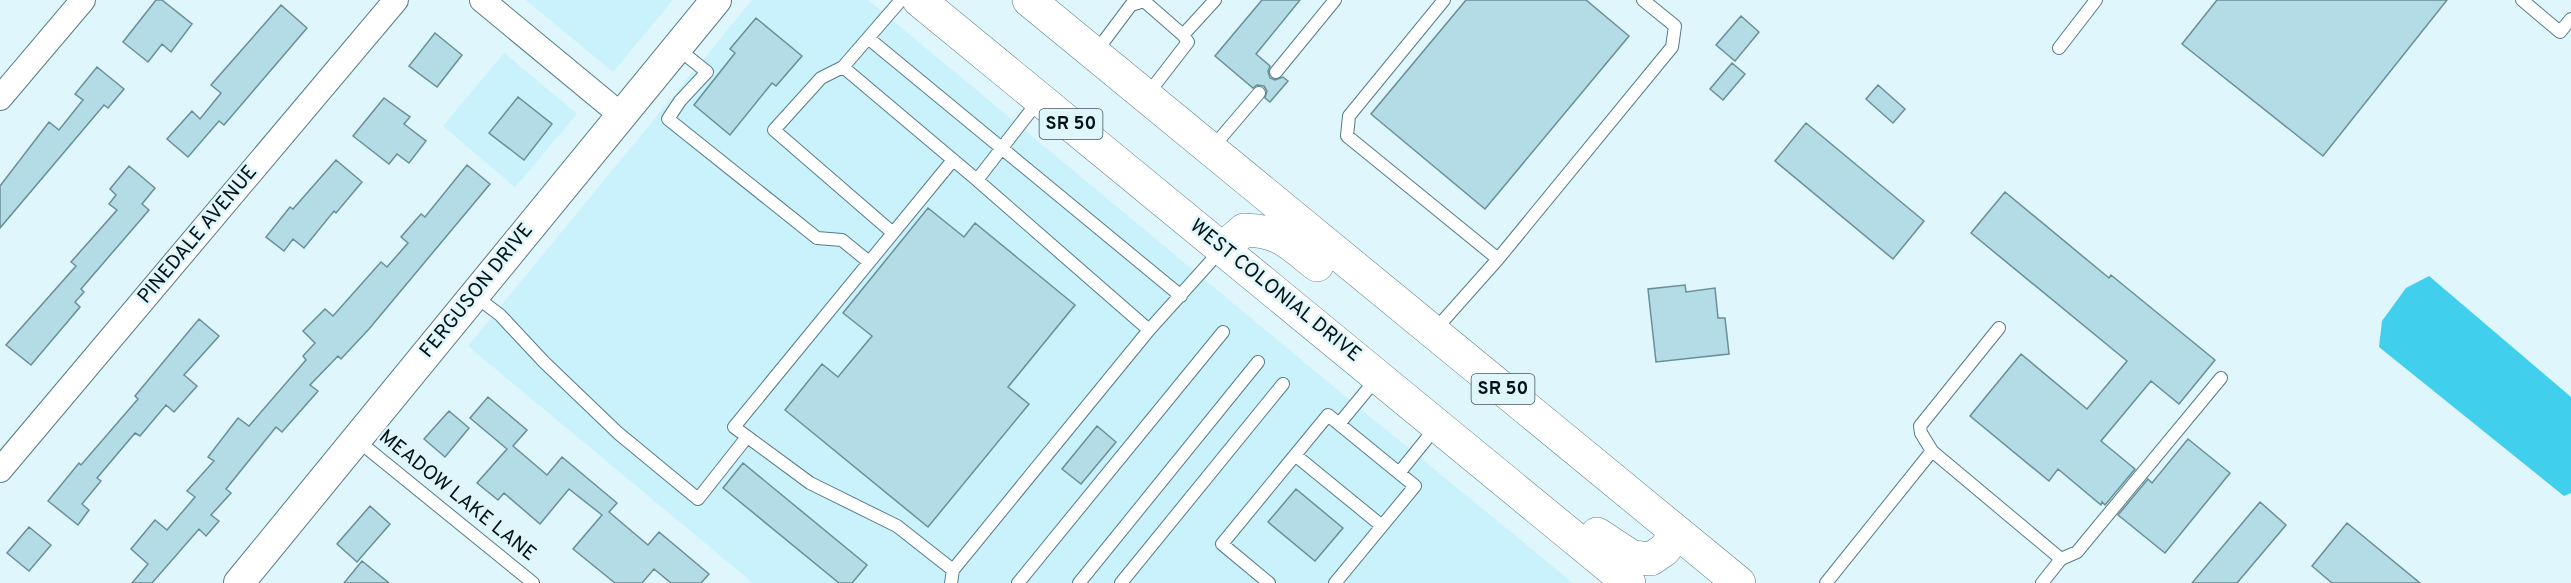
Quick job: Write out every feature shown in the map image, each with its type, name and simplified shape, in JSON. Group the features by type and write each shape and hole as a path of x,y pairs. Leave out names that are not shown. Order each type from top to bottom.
{"highway":[{"name":"WEST COLONIAL DRIVE","path":"920,0 1629,583"},
{"name":"SR 50","path":"1029,0 1739,583"},
{"path":"1222,249 1244,230 1265,231 1281,236 1399,333 1434,332"},
{"path":"1465,448 1494,452 1610,544 1632,557 1651,559 1664,550 1678,533"}],"street":[{"path":"0,98 83,0"},
{"name":"PINEDALE AVENUE","path":"0,470 396,0"},
{"path":"482,0 621,115"},
{"name":"FERGUSON DRIVE","path":"239,583 716,0"}],"lane":[{"path":"893,233 774,130 821,78 843,67 901,0"},
{"path":"1183,35 1215,0"},
{"path":"1276,72 1335,0"},
{"path":"1444,0 1349,116 1347,136 1498,259"},
{"path":"1434,332 1498,259 1672,47 1675,26 1643,0"},
{"path":"2059,48 2096,0"},
{"path":"2522,0 2560,32 2571,19"},
{"path":"1094,54 1131,5 1144,1 1188,42 1146,96"},
{"path":"868,38 1181,296"},
{"path":"676,48 707,72 680,101 668,119 817,238 842,240 869,262"},
{"path":"843,67 1149,330"},
{"path":"1211,149 1259,93"},
{"path":"977,180 1040,99"},
{"path":"953,160 734,427 810,483 897,526 952,577 1149,330 1222,249"},
{"path":"474,295 500,315 544,362 618,433 698,499 747,437"},
{"path":"1999,328 1920,426 1921,433 1932,451 2061,559"},
{"path":"1018,583 1223,332"},
{"path":"1079,583 1258,362"},
{"path":"1339,424 1378,376"},
{"path":"2042,583 2061,559 2077,552 2221,378"},
{"path":"1121,583 1282,384"},
{"path":"1269,583 1222,544 1328,415 1415,486 1335,583"},
{"path":"1399,473 1437,425"},
{"name":"MEADOW LAKE LANE","path":"357,439 533,583"},
{"path":"1826,583 1932,451"},
{"path":"1295,455 1382,526"}],"shaded area":[{"path":"526,0 673,0 613,72"},
{"path":"752,0 868,0 1573,583 753,583 468,346"},
{"path":"504,53 577,114 515,187 443,126"}],"water":[{"path":"2429,276 2571,397 2571,493 2564,496 2379,347 2382,321 2406,288"}],"building":[{"path":"156,0 162,0 192,24 171,52 162,44 148,62 123,42"},
{"path":"1262,0 1300,0 1256,54 1270,66 1268,71 1270,78 1275,80 1283,77 1288,81 1270,102 1265,98 1267,91 1264,86 1257,85 1253,88 1215,56"},
{"path":"1466,0 1586,0 1629,36 1485,209 1371,114"},
{"path":"2217,0 2447,0 2323,156 2182,44"},
{"path":"281,5 307,28 224,125 219,121 188,157 167,139 192,111 200,119 221,93 211,85"},
{"path":"1741,16 1759,32 1735,61 1716,45"},
{"path":"756,18 802,56 776,86 772,83 730,135 694,105 735,53 730,49"},
{"path":"435,33 462,55 437,87 409,66"},
{"path":"1732,63 1745,74 1723,100 1710,89"},
{"path":"97,67 124,89 108,108 104,105 0,228 0,186 49,122 59,130 83,100 75,94"},
{"path":"1878,85 1905,109 1893,123 1866,99"},
{"path":"518,97 552,124 524,160 489,133"},
{"path":"384,98 410,117 404,124 426,141 409,163 397,154 389,164 353,136"},
{"path":"1806,123 1924,221 1893,259 1775,161"},
{"path":"336,160 362,182 336,213 334,211 304,248 293,239 284,251 266,237 290,207 293,209"},
{"path":"467,165 490,184 369,329 341,359 338,356 310,385 318,391 282,432 276,427 226,489 231,493 211,515 219,521 206,536 199,529 152,583 132,583 148,564 131,549 155,520 167,530 195,497 187,491 214,461 208,457 238,418 249,426 306,360 303,356 315,343 303,331 325,309 333,316 381,262 387,267 408,243 401,237 421,214 425,217"},
{"path":"129,166 155,188 142,204 149,210 81,289 84,292 75,302 80,307 31,365 6,345 76,266 71,262 117,210 109,204 116,195 110,189"},
{"path":"2005,192 2109,278 2111,275 2215,360 2179,404 2151,381 2101,441 2135,469 2105,505 2102,502 2101,505 2058,469 2049,481 1970,416 2021,354 2087,409 2127,361 1971,233"},
{"path":"928,208 964,237 975,223 1075,305 1008,387 1029,404 928,527 785,410 822,364 838,377 872,336 843,313"},
{"path":"1685,285 1686,292 1715,288 1718,318 1725,318 1729,354 1656,362 1648,289"},
{"path":"199,319 219,336 184,375 197,386 174,412 166,405 140,436 135,433 97,478 101,481 82,504 89,510 78,525 48,501 79,463 81,465 138,399 135,396"},
{"path":"488,397 527,430 513,446 547,475 562,457 617,503 609,512 648,545 659,532 709,574 701,583 671,583 654,569 642,583 615,583 573,549 602,515 569,489 540,524 504,493 498,500 477,483 507,449 470,418"},
{"path":"449,411 469,428 445,457 424,439"},
{"path":"1097,426 1116,442 1081,484 1062,469"},
{"path":"2188,439 2230,473 2165,553 2118,515 2148,479 2152,483"},
{"path":"743,463 867,565 852,583 839,583 723,488"},
{"path":"1296,489 1343,528 1315,561 1268,522"},
{"path":"2260,502 2286,525 2237,583 2192,583"},
{"path":"370,506 390,524 357,562 337,544"},
{"path":"2347,523 2420,583 2332,583 2312,566"},
{"path":"29,527 51,545 29,571 7,553"},
{"path":"362,561 389,583 344,583"}]}
